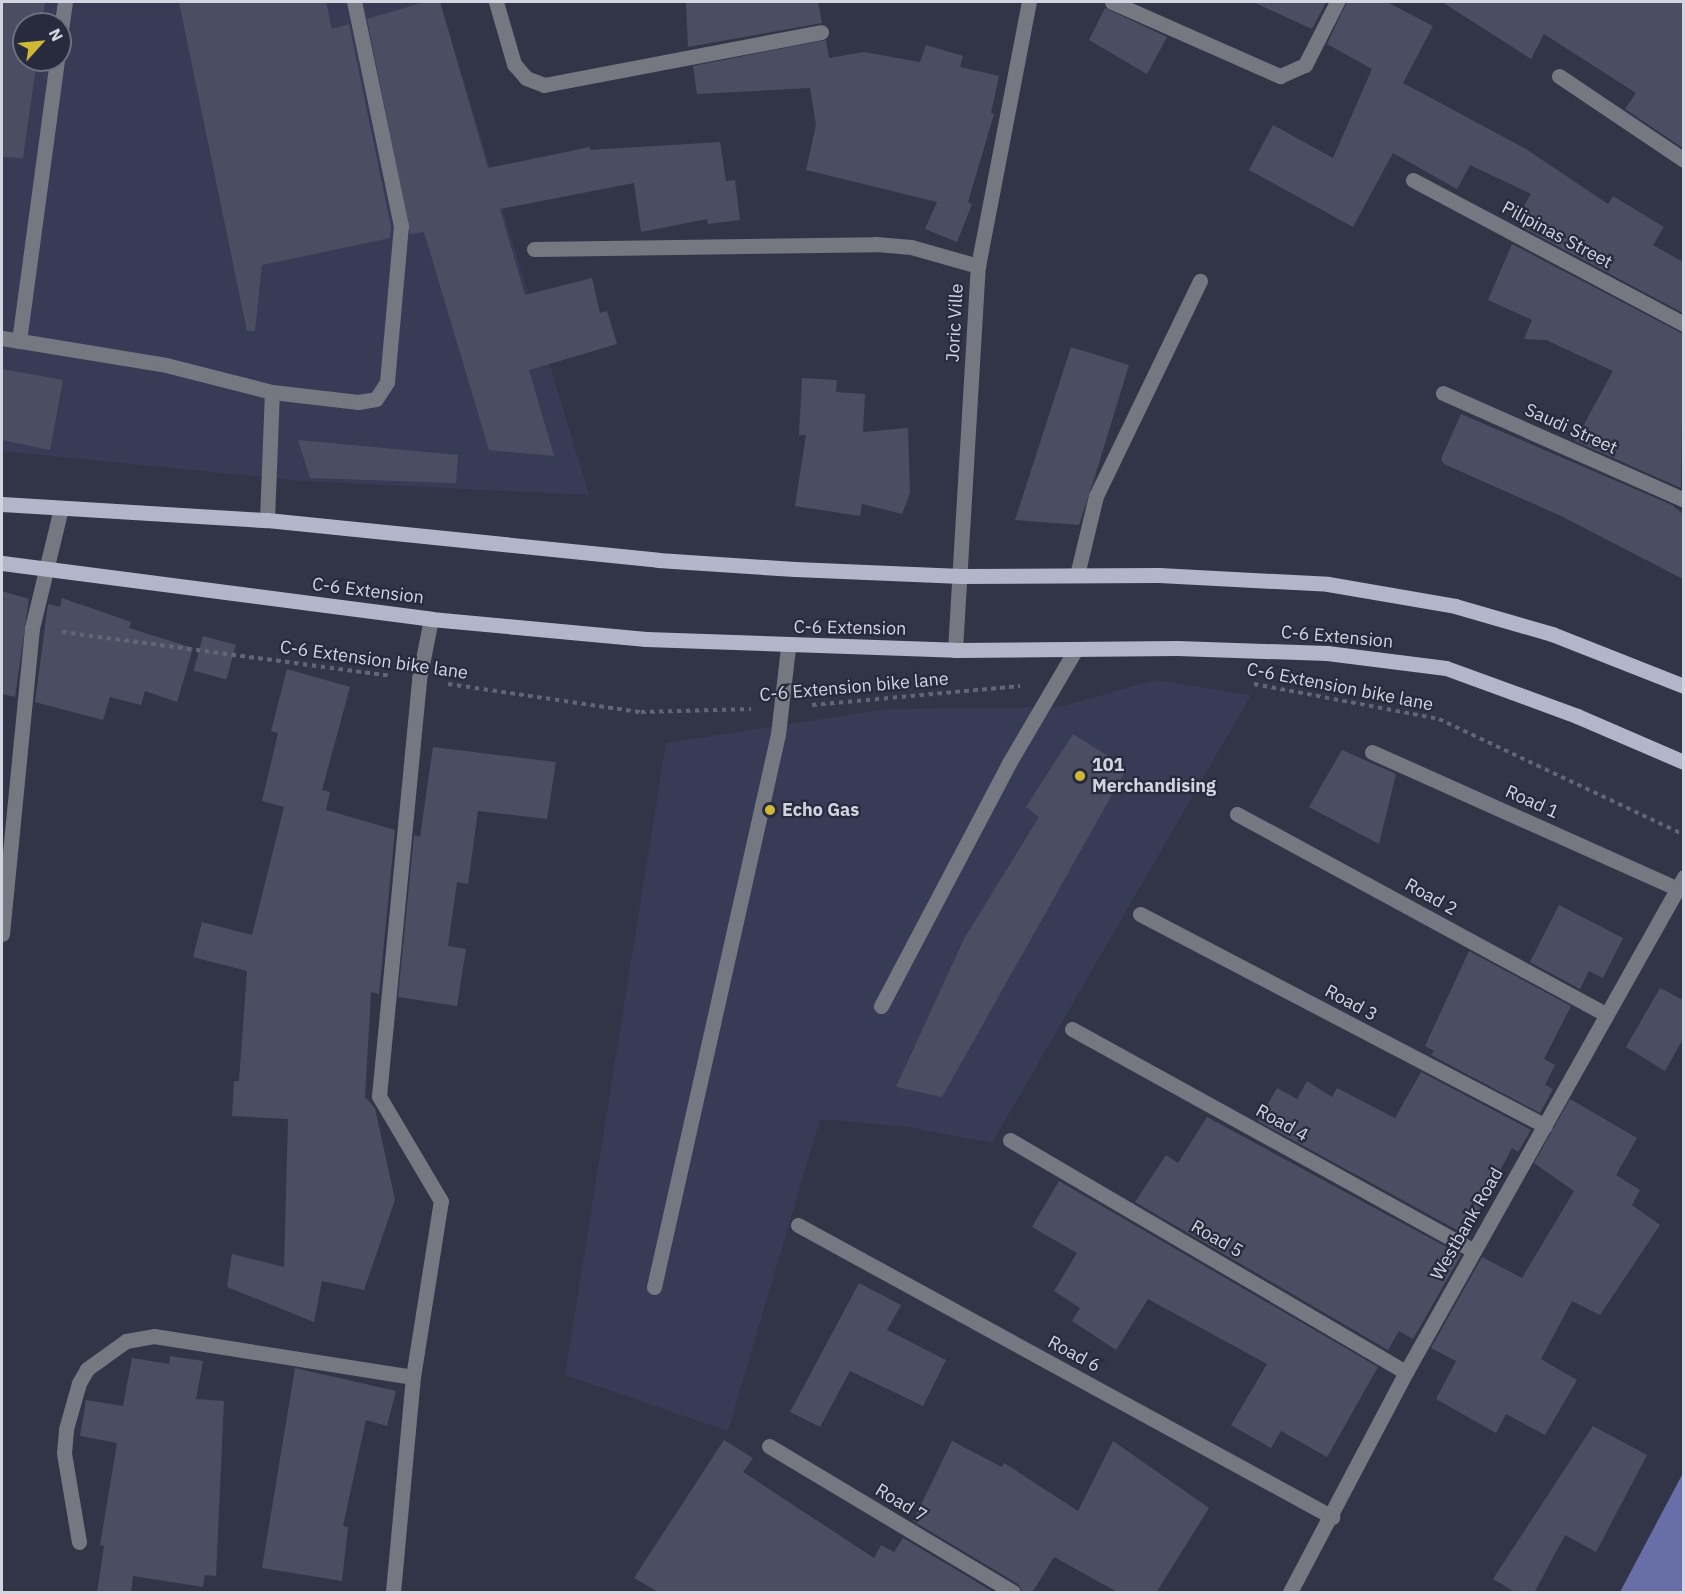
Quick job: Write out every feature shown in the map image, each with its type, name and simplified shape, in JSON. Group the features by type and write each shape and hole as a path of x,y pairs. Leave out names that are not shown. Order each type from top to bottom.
{"main road":[{"path":"2,504 267,520 658,560 961,576 1159,575 1328,584 1455,606 1552,634 1683,686"},
{"name":"C-6 Extension","path":"2,563 48,567 431,619 646,639 788,647 1327,653 1446,668 1577,716 1683,762"}],"street":[{"path":"2,338 166,365 272,392 358,402 376,399 387,382 400,226 354,2"},
{"path":"496,2 514,64 526,78 544,85 821,32"},
{"name":"Joric Ville","path":"955,650 978,266 1029,2"},
{"path":"1112,2 1280,76 1305,65 1337,2"},
{"path":"19,340 55,72"},
{"path":"1559,76 1683,160"},
{"name":"Pilipinas Street","path":"1413,180 1683,324"},
{"path":"534,249 876,244 911,248 978,266"},
{"path":"1077,575 1096,496 1200,281"},
{"path":"267,520 272,392"},
{"name":"Saudi Street","path":"1443,393 1683,500"},
{"path":"2,934 32,628 61,508"},
{"path":"393,1593 413,1377 441,1201 379,1096 419,679 431,619"},
{"path":"654,1287 783,708 788,647"},
{"path":"881,1006 1009,763 1076,649"},
{"name":"Road 1","path":"1371,752 1680,883"},
{"name":"Road 2","path":"1237,814 1606,1014"},
{"name":"Westbank Road","path":"1290,1593 1332,1517 1406,1372 1680,883"},
{"name":"Road 3","path":"1140,914 1545,1126"},
{"name":"Road 4","path":"1072,1029 1474,1251"},
{"name":"Road 5","path":"1010,1140 1406,1372"},
{"name":"Road 6","path":"798,1225 1332,1517"},
{"path":"79,1542 64,1453 66,1429 79,1383 87,1369 126,1341 154,1336 413,1377"},
{"name":"Road 7","path":"769,1446 1013,1593"}],"path":[{"name":"C-6 Extension bike lane","path":"32,628 419,679 641,712 783,708 1057,682"},
{"name":"C-6 Extension bike lane","path":"1250,683 1439,719 1683,835"}],"shaded area":[{"path":"2,2 440,2 589,495 303,481 2,451"},
{"path":"1154,680 1251,695 992,1143 909,1127 820,1119 728,1431 565,1375 666,743 887,709 1060,707"}],"water":[{"path":"1683,1473 1683,1592 1620,1592"}],"building":[{"path":"2,2 45,2 44,12 12,12 12,72 35,72 23,158 2,157"},
{"path":"179,2 326,2 332,29 349,24 391,227 390,238 262,265 255,331 247,331"},
{"path":"425,2 440,2 488,168 590,147 590,150 720,142 726,181 735,180 740,220 708,224 707,219 641,232 634,183 500,209 525,295 592,278 600,313 607,311 617,344 529,370 554,456 489,450 424,232 410,234 367,19"},
{"path":"686,2 818,2 822,23 688,47"},
{"path":"1253,2 1326,2 1312,29"},
{"path":"1347,2 1387,2 1433,26 1403,83 1526,149 1608,204 1613,196 1664,227 1653,245 1683,262 1683,313 1520,226 1522,223 1516,219 1531,194 1470,165 1457,189 1393,153 1353,227 1249,170 1273,125 1333,158 1372,69 1327,44"},
{"path":"1442,2 1683,2 1683,148 1625,109 1636,93 1544,34 1531,59"},
{"path":"1105,8 1167,37 1147,74 1089,40"},
{"path":"826,40 829,58 864,52 920,62 926,45 963,56 960,67 999,76 991,113 994,114 968,202 972,204 957,242 925,229 937,202 806,170 816,125 810,88 697,94 693,66"},
{"path":"1512,244 1683,334 1681,488 1575,441 1613,371 1546,340 1524,339 1532,320 1488,300"},
{"path":"1071,347 1129,365 1095,476 1079,525 1015,520"},
{"path":"2,369 63,380 50,450 2,440"},
{"path":"802,378 837,380 836,392 865,394 863,432 908,428 910,493 902,514 862,504 860,516 795,506 806,435 799,435"},
{"path":"1461,414 1672,505 1683,514 1683,579 1561,516 1444,464 1441,459"},
{"path":"298,440 458,455 456,483 310,478"},
{"path":"2,591 29,599 15,697 2,694"},
{"path":"62,598 131,622 129,628 193,648 177,702 145,691 141,705 110,697 103,720 35,702 48,604 60,607"},
{"path":"203,636 236,645 227,680 194,671"},
{"path":"287,669 350,687 322,790 330,792 326,810 395,830 379,994 371,992 365,1097 375,1108 395,1200 364,1290 322,1281 314,1322 227,1287 232,1254 284,1267 288,1119 232,1116 234,1081 239,1081 247,971 193,957 202,922 252,935 284,807 262,801 278,733 271,731"},
{"path":"1073,734 1127,768 942,1097 896,1087 964,939 1039,817 1026,807"},
{"path":"433,747 556,762 547,819 478,811 468,884 457,882 448,946 466,949 457,1006 398,997 414,835 420,837"},
{"path":"1342,750 1396,774 1379,844 1309,807"},
{"path":"1559,905 1623,938 1603,978 1589,971 1580,989 1530,962"},
{"path":"1469,951 1571,1006 1544,1059 1555,1065 1545,1085 1553,1089 1540,1113 1431,1055 1434,1051 1425,1046"},
{"path":"1660,988 1683,1000 1683,1039 1665,1071 1626,1047"},
{"path":"1421,1072 1531,1130 1518,1152 1512,1148 1466,1235 1258,1121 1277,1088 1297,1099 1307,1081 1332,1097 1337,1088 1395,1118"},
{"path":"1570,1099 1637,1138 1616,1175 1640,1190 1632,1205 1660,1225 1600,1315 1572,1301 1541,1359 1577,1380 1545,1435 1506,1414 1496,1433 1436,1399 1456,1361 1431,1348 1482,1257 1522,1278 1574,1191 1534,1163"},
{"path":"1207,1117 1461,1255 1413,1339 1399,1331 1388,1350 1135,1202 1166,1155 1178,1163"},
{"path":"1059,1181 1378,1367 1327,1457 1281,1431 1271,1448 1231,1425 1267,1364 1148,1299 1116,1350 1072,1321 1080,1308 1054,1291 1077,1253 1032,1227"},
{"path":"859,1283 901,1305 887,1330 946,1360 923,1406 850,1371 820,1427 790,1412"},
{"path":"170,1356 203,1361 196,1399 224,1401 216,1576 205,1575 203,1587 133,1576 131,1593 97,1593 104,1546 100,1545 117,1443 80,1436 86,1400 123,1406 132,1358 169,1364"},
{"path":"295,1368 396,1391 387,1426 366,1420 343,1526 348,1527 342,1581 262,1568"},
{"path":"1593,1426 1647,1455 1596,1552 1565,1535 1534,1593 1517,1593 1493,1579"},
{"path":"724,1440 753,1458 743,1472 874,1558 881,1545 894,1552 903,1538 995,1593 660,1593 634,1578"},
{"path":"952,1441 1002,1467 1004,1463 1078,1511 1113,1441 1209,1508 1156,1593 1119,1593 1054,1557 1032,1593 1023,1593 1018,1584 913,1521"}],"place":[{"name":"101 Merchandising","path":"1080,776"},
{"name":"Echo Gas","path":"770,810"}]}
